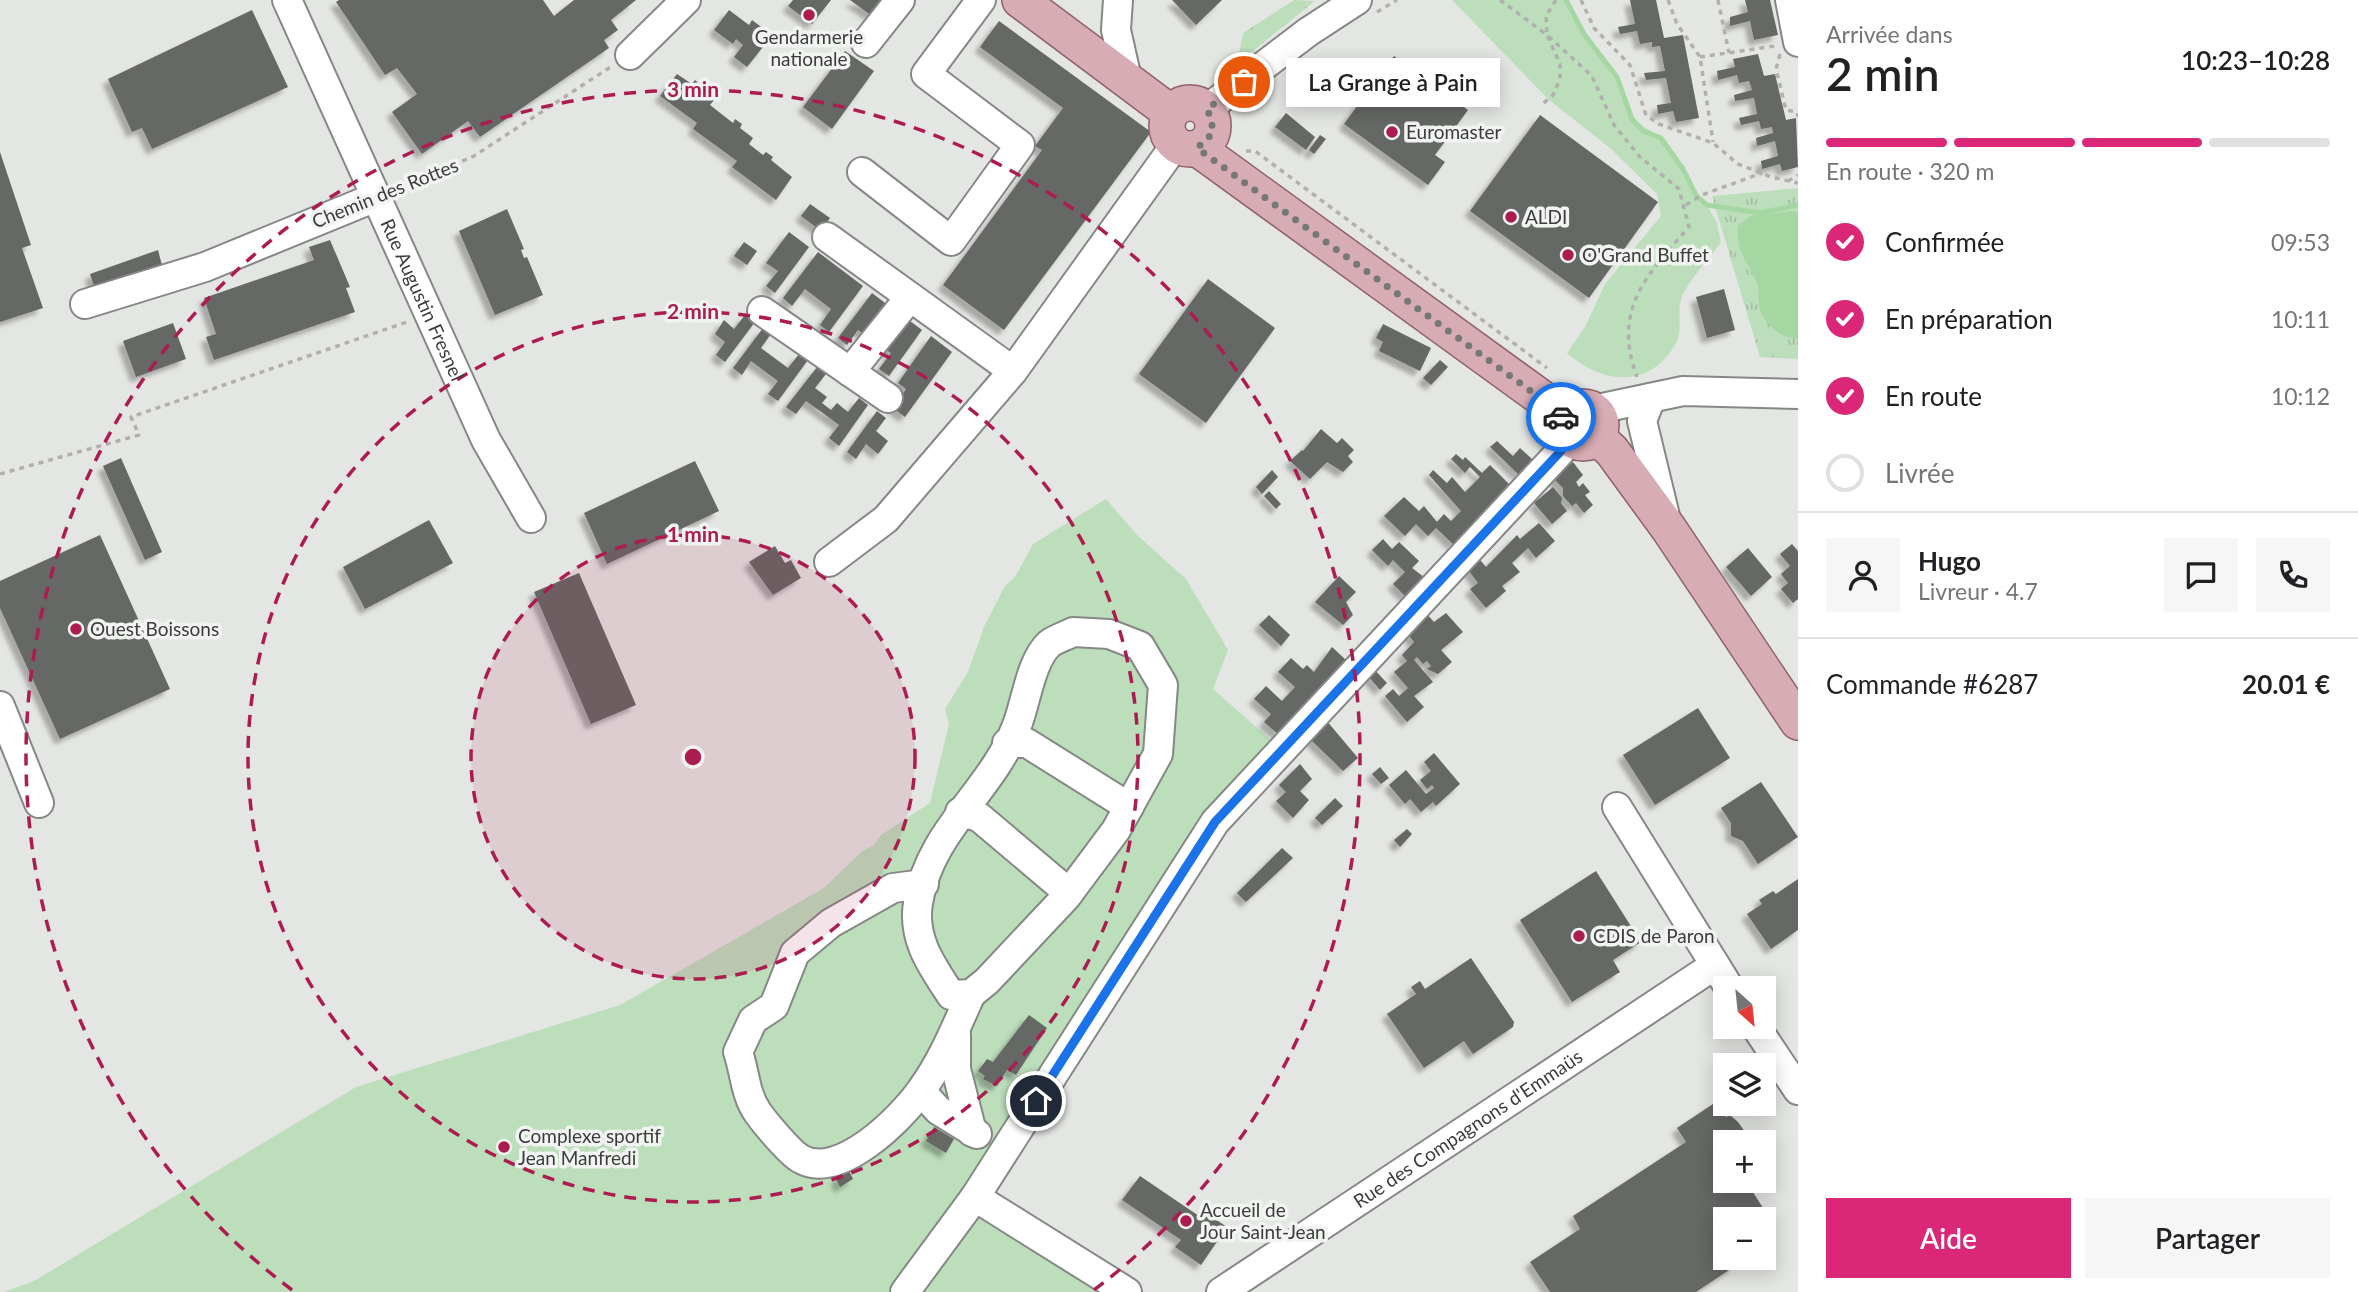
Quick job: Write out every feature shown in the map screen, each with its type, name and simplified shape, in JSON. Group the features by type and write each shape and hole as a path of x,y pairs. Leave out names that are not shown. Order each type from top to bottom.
{"main road":[{"path":"1020,0 1199,133 1546,402 1576,417 1612,451 1669,529 1798,722"}],"street":[{"name":"Rue Augustin Fresnel","path":"287,0 486,440 531,519"},
{"path":"630,55 686,0"},
{"path":"866,43 900,0"},
{"path":"862,172 951,241 1020,145 926,74 981,0"},
{"path":"1118,0 1116,30 1128,79"},
{"path":"829,562 886,519 1013,371 1199,133 1308,32 1357,0"},
{"path":"1790,0 1798,42"},
{"name":"Chemin des Rottes","path":"85,304 205,267 376,197"},
{"path":"827,237 1013,371"},
{"path":"850,372 910,297"},
{"path":"762,311 888,398"},
{"path":"1645,391 1642,421 1669,529"},
{"path":"905,1292 975,1197 1215,822 1560,452 1576,417 1645,391 1798,394"},
{"path":"924,884 893,888 831,923 795,953 774,1006 753,1020 738,1052 746,1074 747,1091 757,1112 802,1160 832,1165 857,1151 888,1126 921,1091 971,994 987,981 1069,893 1116,830 1158,754 1163,685 1140,646 1109,634 1073,632 1049,645 1031,678 1016,730 931,859 924,884 918,902 917,934 932,967 951,995 971,994"},
{"path":"0,706 39,803"},
{"path":"1007,743 1027,743 1129,807"},
{"path":"1617,807 1721,976"},
{"path":"960,812 979,817 1069,893"},
{"name":"Rue des Compagnons d'Emmaüs","path":"1221,1292 1714,965"},
{"path":"956,1026 956,1069 972,1132"},
{"path":"1765,1040 1798,1090"},
{"path":"921,1091 937,1110 972,1132 1007,1146"},
{"path":"975,1197 1127,1292"}],"path":[{"path":"1500,0 1546,35 1592,76 1615,125 1640,157 1679,189 1686,205 1689,227 1657,263 1630,309 1629,355 1645,391"},
{"path":"1540,106 1553,95 1560,79 1560,64 1546,35 1546,16 1556,0"},
{"path":"1581,0 1594,28 1630,65 1646,115 1659,124 1713,142 1738,164 1798,183"},
{"path":"1668,0 1677,24 1700,57 1713,142"},
{"path":"1718,0 1729,53"},
{"path":"1700,57 1763,51 1780,45 1776,69 1786,110 1797,111 1798,117"},
{"name":"Chemin des Rottes","path":"376,197 420,182 474,156 562,96 630,55"},
{"path":"1199,133 1255,151 1545,365 1576,417"},
{"path":"1686,205 1702,195 1762,173"},
{"path":"1788,181 1798,175"},
{"path":"0,474 139,435 131,417 429,314"}],"green space":[{"path":"1294,0 1315,1 1237,64 1243,33"},
{"path":"1452,0 1566,0 1584,34 1617,77 1632,119 1661,138 1683,169 1696,195 1707,205 1717,223 1721,242 1683,294 1676,343 1666,358 1640,375 1611,376 1581,364 1567,353 1585,327 1605,284 1661,216 1657,194 1610,148 1548,99"},
{"path":"1798,188 1798,359 1760,357 1712,196"},
{"path":"1106,499 1137,535 1186,579 1228,650 1213,689 1273,742 960,1207 1099,1292 4,1292 34,1281 356,1087 620,1005 824,888 861,852 874,845 881,835 930,803 949,724 945,709 968,672 984,627 1005,586 1015,577 1033,544"}],"shaded area":[{"path":"1798,212 1798,339 1779,333 1764,318 1759,305 1758,285 1740,250 1738,236 1738,226 1750,216"}],"building":[{"path":"543,0 554,16 574,0 636,0 611,20 618,30 604,40 609,48 480,137 468,121 422,154 392,112 417,94 397,68 385,75 336,2"},
{"name":"Gendarmerie nationale","path":"793,0 831,0 812,24 788,6"},
{"name":"Gendarmerie nationale","path":"850,0 884,0 872,16"},
{"path":"1172,0 1222,0 1196,25"},
{"path":"1630,0 1656,0 1664,38 1683,35 1699,118 1676,122 1673,111 1658,114 1657,105 1671,103 1666,78 1646,80 1644,73 1665,71 1660,46 1652,47 1652,42 1640,44 1637,31 1620,34 1618,27 1635,24"},
{"path":"1745,0 1770,0 1778,35 1754,40 1750,21 1730,26 1730,17 1748,12"},
{"path":"252,10 288,87 152,149 142,128 132,132 108,79"},
{"path":"729,10 749,25 752,20 764,29 755,40 763,47 747,67 734,57 743,45 736,39 733,44 714,30"},
{"path":"999,21 1151,132 1004,330 943,285 1042,150 1035,146 1063,108 980,47"},
{"path":"845,51 874,71 832,129 803,107"},
{"path":"1758,54 1764,76 1775,74 1786,120 1796,118 1798,167 1782,171 1780,164 1762,169 1761,161 1778,156 1775,141 1757,146 1756,138 1773,133 1772,127 1761,129 1759,121 1741,125 1739,118 1757,114 1754,98 1735,101 1734,95 1752,90 1749,81 1739,83 1737,75 1718,80 1717,71 1735,67 1733,59"},
{"path":"1394,56 1468,110 1435,155 1445,162 1428,185 1344,124"},
{"path":"677,74 692,84 695,80 702,86 699,89 714,100 710,105 733,123 735,119 742,124 740,128 753,138 749,144 763,155 766,152 773,157 771,160 792,177 776,200 732,167 737,161 693,129 697,123 660,96"},
{"path":"1286,113 1315,137 1306,150 1275,127"},
{"path":"1540,115 1658,202 1589,298 1470,211"},
{"path":"1320,135 1326,139 1314,154 1309,150"},
{"path":"0,152 31,245 22,248 43,308 0,322"},
{"path":"810,204 830,218 821,231 801,216"},
{"path":"507,209 524,249 521,250 524,258 527,257 543,295 495,315 459,231"},
{"path":"789,232 809,247 775,293 766,286 778,271 766,263"},
{"path":"330,240 350,287 346,288 355,312 214,360 206,337 216,334 204,298 314,260 309,247"},
{"path":"744,242 757,251 747,265 734,256"},
{"path":"158,250 163,269 95,289 90,274"},
{"path":"818,252 863,286 829,332 820,325 831,309 805,289 792,306 783,298"},
{"path":"1208,279 1275,328 1206,423 1139,374"},
{"path":"1724,289 1735,330 1707,338 1696,297"},
{"path":"872,293 893,309 870,339 858,330 847,345 838,338"},
{"path":"745,315 755,322 725,362 716,355 725,342 715,334 724,320 734,329"},
{"path":"902,315 922,330 889,376 879,369 891,353 879,345"},
{"path":"173,323 186,359 136,377 123,341"},
{"path":"1383,324 1431,348 1420,371 1379,351 1383,342 1376,338"},
{"path":"763,328 771,334 761,348 788,368 799,354 808,360 778,401 768,394 778,381 751,361 742,375 733,368"},
{"path":"931,336 952,352 905,417 893,408 906,389 898,383"},
{"path":"1440,360 1448,367 1431,385 1423,378"},
{"path":"817,367 826,374 815,388 827,397 822,403 831,410 837,403 848,412 859,398 868,405 839,446 829,438 839,425 827,416 806,401 796,414 786,407"},
{"path":"877,411 886,418 876,431 888,441 878,454 866,444 856,459 847,452"},
{"path":"1321,429 1337,443 1342,438 1354,450 1348,456 1353,462 1343,472 1327,462 1310,479 1290,461 1303,451"},
{"path":"1497,441 1513,456 1520,448 1533,460 1519,475 1490,447"},
{"path":"1456,454 1463,460 1465,457 1482,473 1490,465 1510,485 1454,545 1436,528 1428,536 1416,524 1405,536 1384,516 1404,497 1419,511 1424,506 1437,522 1444,514 1451,521 1461,511 1429,475 1433,470 1447,483 1452,477 1465,492 1480,477 1470,467 1465,473 1451,459"},
{"path":"121,458 162,552 145,560 103,466"},
{"path":"695,461 719,511 607,564 584,513"},
{"path":"1573,462 1583,475 1576,482 1579,487 1583,483 1590,492 1585,495 1593,505 1584,513 1576,503 1572,506 1563,496 1563,488 1553,478"},
{"path":"1272,470 1278,477 1262,494 1256,487"},
{"path":"1553,487 1562,498 1561,503 1567,511 1552,524 1534,503"},
{"path":"1269,491 1281,504 1276,509 1264,496"},
{"path":"429,520 453,563 365,609 343,567"},
{"path":"1539,523 1555,541 1536,558 1528,548 1512,563 1520,572 1502,586 1506,591 1486,608 1470,589 1478,583 1466,567 1477,556 1486,567 1517,535 1520,539"},
{"name":"Ouest Boissons","path":"100,535 170,689 60,739 0,608 0,581"},
{"path":"1383,539 1392,549 1399,542 1419,561 1412,568 1424,577 1406,597 1393,584 1405,572 1393,560 1388,566 1372,550"},
{"path":"1792,544 1798,551 1798,599 1793,603 1781,589 1788,583 1781,574 1790,566 1780,554"},
{"path":"775,546 785,563 791,560 801,578 773,595 749,562"},
{"path":"1748,548 1772,577 1751,596 1726,567"},
{"path":"579,573 636,705 591,724 534,592"},
{"path":"1339,576 1356,592 1346,602 1353,615 1343,625 1315,602"},
{"path":"1425,612 1434,622 1446,613 1463,632 1441,650 1452,662 1438,674 1427,669 1431,666 1427,661 1423,664 1417,657 1414,660 1433,682 1414,696 1424,707 1407,722 1385,696 1393,689 1399,696 1408,688 1394,672 1407,661 1402,655 1414,642 1406,632"},
{"path":"1269,615 1290,635 1281,646 1259,625"},
{"path":"1332,647 1346,660 1278,734 1264,722 1271,714 1254,699 1266,686 1282,701 1295,687 1278,672 1291,658 1303,669 1307,665 1314,672"},
{"path":"1373,668 1387,683 1380,690 1367,675"},
{"path":"1698,708 1730,758 1655,805 1623,755"},
{"path":"1326,720 1358,758 1343,771 1309,738"},
{"path":"1434,753 1460,784 1436,806 1433,802 1421,812 1410,799 1405,804 1389,785 1406,770 1426,794 1434,788 1432,785 1427,789 1420,780 1431,771 1424,762"},
{"path":"1300,764 1312,779 1300,791 1309,800 1293,818 1276,801 1286,792 1279,785"},
{"path":"1380,767 1389,778 1381,784 1372,774"},
{"path":"1761,782 1798,837 1758,864 1743,841 1731,836 1731,823 1721,808"},
{"path":"1335,798 1343,806 1322,825 1315,818"},
{"path":"1407,829 1412,834 1400,847 1394,840"},
{"path":"1282,848 1293,858 1246,902 1237,893"},
{"name":"CDIS de Paron","path":"1596,871 1641,942 1613,960 1620,972 1572,1002 1520,920"},
{"path":"1798,879 1798,930 1771,949 1747,914 1762,904 1759,900 1773,891 1776,894"},
{"path":"1471,958 1514,1022 1513,1027 1473,1054 1464,1041 1424,1068 1387,1014 1416,994 1411,987 1420,981 1425,989"},
{"path":"1029,1015 1047,1028 1016,1075 1007,1070 997,1086 983,1079 985,1076 978,1071 987,1059 993,1062"},
{"path":"1713,1104 1713,1116 1731,1116 1744,1130 1713,1130 1713,1193 1754,1193 1762,1207 1713,1207 1713,1270 1729,1270 1696,1292 1550,1292 1530,1262 1580,1229 1573,1216 1686,1142 1677,1128"},
{"path":"934,1127 954,1139 946,1153 926,1141"},
{"path":"849,1171 853,1179 840,1187 836,1179"},
{"name":"Accueil de Jour Saint-Jean","path":"1140,1176 1199,1216 1202,1210 1227,1227 1201,1265 1175,1247 1181,1240 1122,1200"}],"waterway":[{"path":"1566,0 1584,34 1617,77 1632,119 1643,131 1661,138 1683,169 1696,195 1707,205 1760,213 1798,205"}],"way so far":[{"path":"1244,82 1207,109 1212,121 1212,134 1197,148 1546,402 1561,417"}],"place":[{"name":"Gendarmerie nationale","path":"809,15"},
{"name":"La Grange à Pain","path":"1244,82"},
{"name":"Euromaster","path":"1392,132"},
{"name":"ALDI","path":"1511,217"},
{"name":"O'Grand Buffet","path":"1568,255"},
{"name":"Ouest Boissons","path":"76,629"},
{"name":"CDIS de Paron","path":"1579,936"},
{"name":"Complexe sportif Jean Manfredi","path":"504,1147"},
{"name":"Accueil de Jour Saint-Jean","path":"1186,1221"}],"route":[{"path":"1036,1101 1215,822 1560,452 1570,437 1566,422 1561,417"}]}
